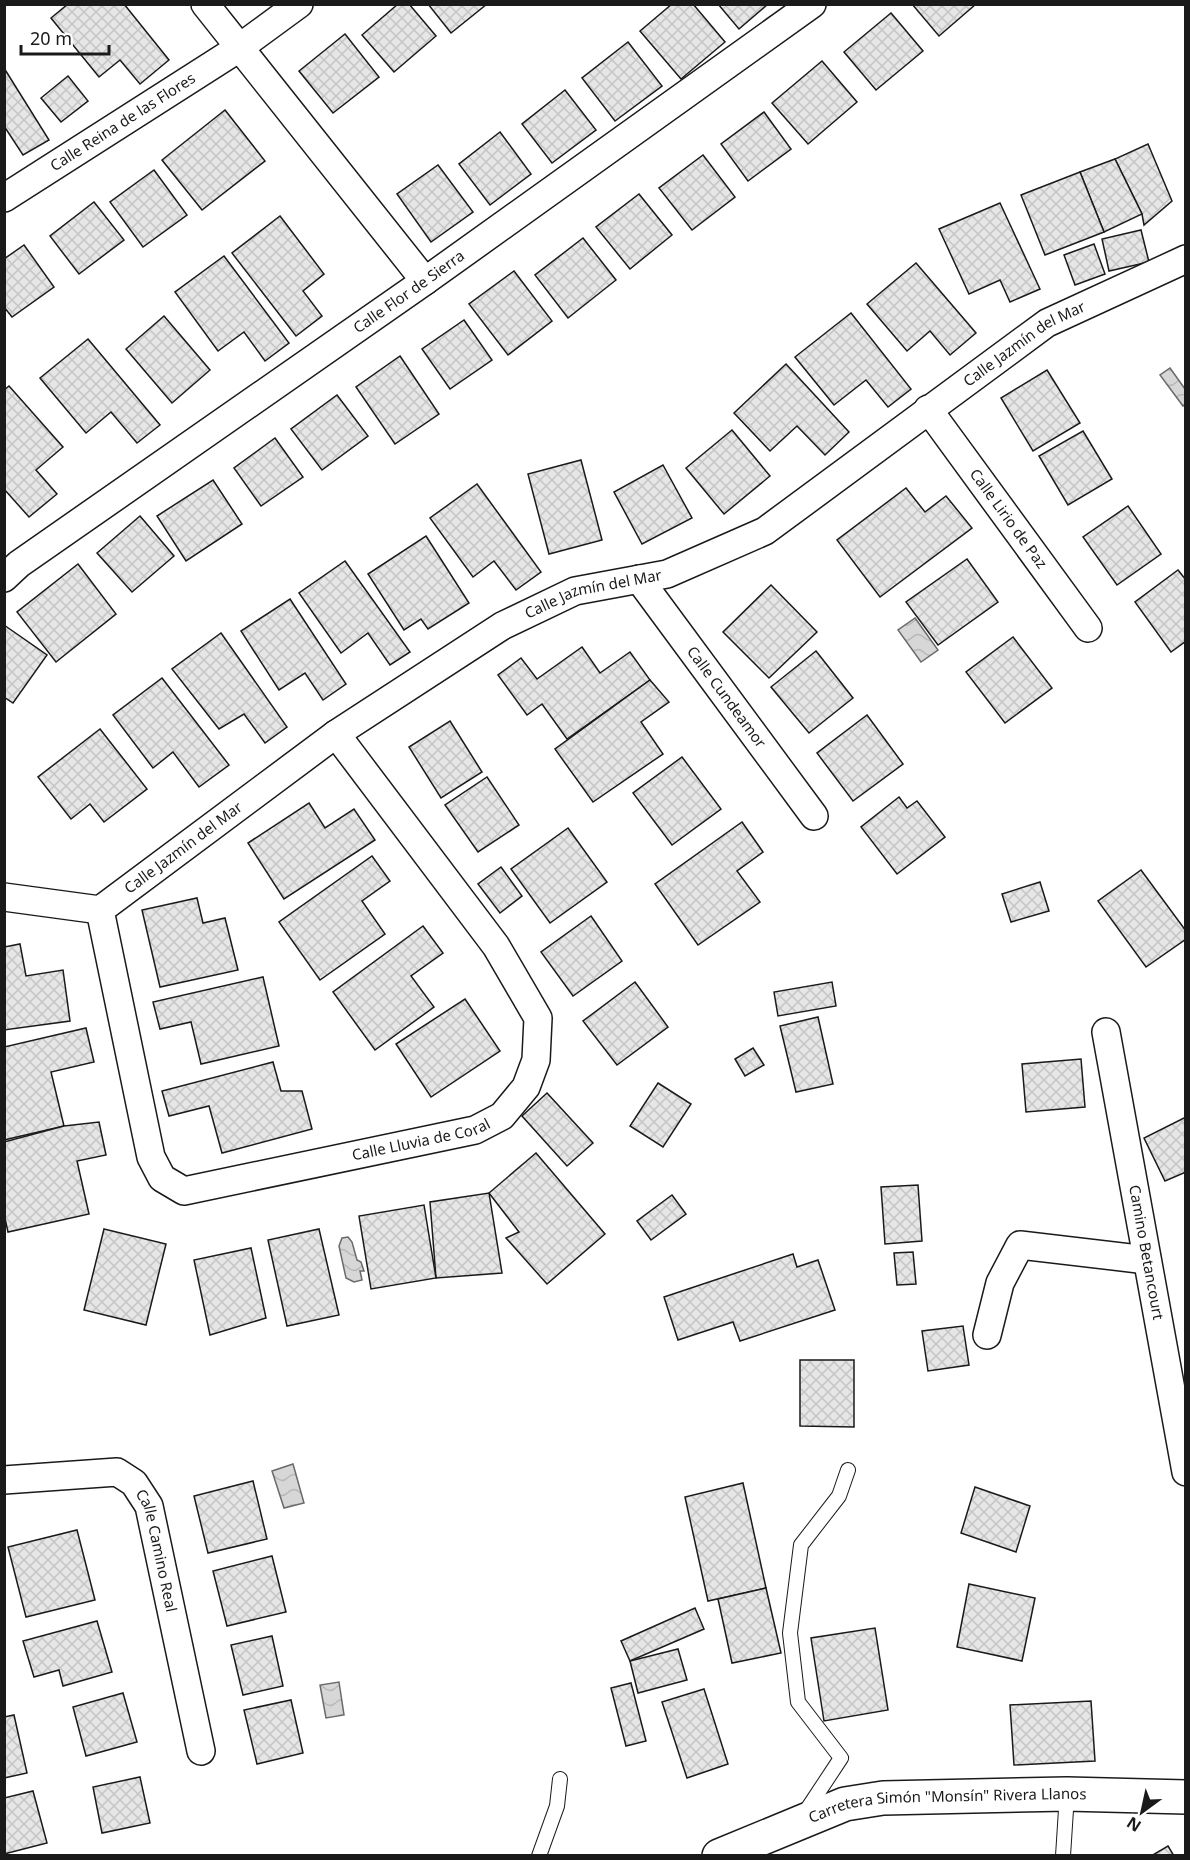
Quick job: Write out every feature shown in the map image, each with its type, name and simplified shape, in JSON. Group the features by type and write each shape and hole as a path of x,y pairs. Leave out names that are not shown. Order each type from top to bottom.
{"street":[{"path":"205,4 425,281"},
{"name":"Calle Reina de las Flores","path":"4,198 239,48 299,4"},
{"name":"Calle Flor de Sierra","path":"4,578 19,564 425,281 812,4"},
{"name":"Calle Jazmín del Mar","path":"100,910 336,734 502,626 575,591 667,574 765,531 1047,323 1185,259"},
{"name":"Calle Lirio de Paz","path":"928,410 1088,628"},
{"name":"Calle Cundeamor","path":"639,579 814,816"},
{"name":"Calle Lluvia de Coral","path":"100,910 151,1157 162,1178 184,1191 475,1130 502,1116 526,1087 530,1078 536,1060 538,1018 496,946 336,734"},
{"path":"4,897 100,910"},
{"name":"Camino Betancourt","path":"1106,1032 1185,1472"},
{"path":"987,1335 1000,1283 1020,1245 1147,1260"},
{"name":"Calle Camino Real","path":"4,1480 117,1472 134,1483 149,1506 201,1751"},
{"name":"Carretera Simón \"Monsín\" Rivera Llanos","path":"719,1856 845,1804 882,1798 1067,1794 1185,1797"}],"lane":[{"path":"798,1823 841,1758 798,1702 790,1633 801,1545 839,1496 848,1470"},
{"path":"539,1856 557,1806 560,1779"},
{"path":"1063,1856 1067,1794"}],"water":[{"path":"1170,368 1185,389 1183,406 1160,375"},
{"path":"915,618 938,650 921,662 898,630"},
{"path":"348,1237 364,1271 360,1271 362,1280 354,1282 346,1278 339,1246 342,1238"},
{"path":"293,1464 304,1503 284,1508 272,1471"},
{"path":"339,1682 344,1715 326,1718 320,1685"}],"building":[{"path":"68,4 124,4 169,60 140,84 120,60 99,77 51,18"},
{"path":"398,4 409,4 436,36 394,72 362,35"},
{"path":"428,4 487,4 451,33"},
{"path":"672,4 693,4 725,42 681,79 640,31"},
{"path":"718,4 768,4 739,29"},
{"path":"912,4 976,4 939,36"},
{"path":"891,13 923,51 876,90 844,52"},
{"path":"345,34 379,77 333,113 299,71"},
{"path":"628,42 662,86 615,121 582,78"},
{"path":"822,61 857,102 808,144 772,103"},
{"path":"4,68 49,140 23,155 4,126"},
{"path":"68,76 88,101 61,122 41,98"},
{"path":"565,90 596,130 552,163 522,124"},
{"path":"225,110 265,161 202,210 162,160"},
{"path":"764,112 791,149 748,181 721,144"},
{"path":"500,132 531,174 490,205 459,164"},
{"path":"1148,144 1172,201 1144,225 1142,214 1115,159"},
{"path":"703,155 735,197 692,230 659,188"},
{"path":"1115,159 1142,214 1104,232 1080,172"},
{"path":"438,165 473,212 431,242 397,194"},
{"path":"154,170 187,215 143,247 110,202"},
{"path":"1080,172 1104,232 1045,255 1021,195"},
{"path":"639,194 672,235 630,269 596,227"},
{"path":"94,202 124,240 79,274 50,236"},
{"path":"1000,203 1040,289 1010,302 1000,280 969,294 939,229"},
{"path":"280,216 324,274 303,291 322,316 296,336 232,253"},
{"path":"1141,230 1149,262 1109,271 1102,239"},
{"path":"583,238 616,280 568,318 535,275"},
{"path":"1094,244 1105,274 1075,285 1064,255"},
{"path":"24,245 54,287 12,317 4,307 4,259"},
{"path":"224,256 289,343 265,361 244,332 218,351 175,292"},
{"path":"916,263 976,333 950,355 930,331 907,351 867,304"},
{"path":"514,271 552,321 508,355 469,304"},
{"path":"851,313 911,389 888,407 866,380 834,405 795,357"},
{"path":"164,316 210,370 172,403 126,349"},
{"path":"464,320 492,360 450,389 422,349"},
{"path":"88,339 160,425 137,443 111,412 86,433 40,378"},
{"path":"400,356 439,414 395,444 356,387"},
{"path":"786,364 849,432 825,455 797,426 770,451 734,413"},
{"path":"1047,370 1080,423 1033,451 1001,398"},
{"path":"9,386 63,447 36,470 57,494 29,517 4,489 4,390"},
{"path":"337,395 368,436 322,470 291,429"},
{"path":"732,430 770,476 724,514 686,468"},
{"path":"1083,431 1112,479 1068,505 1039,456"},
{"path":"275,438 303,477 261,506 234,468"},
{"path":"581,460 602,540 549,554 528,474"},
{"path":"663,465 692,518 642,544 614,492"},
{"path":"213,480 242,524 186,561 157,516"},
{"path":"477,484 541,572 516,590 494,561 473,577 430,518"},
{"path":"906,488 925,512 946,496 972,528 880,597 837,540"},
{"path":"1128,506 1161,554 1117,585 1083,537"},
{"path":"140,516 174,556 132,592 97,553"},
{"path":"426,536 469,603 428,629 421,619 404,630 368,574"},
{"path":"967,559 998,602 938,645 906,602"},
{"path":"345,561 410,652 390,665 368,633 341,653 299,593"},
{"path":"78,564 116,614 56,662 17,612"},
{"path":"1178,570 1186,580 1186,641 1171,652 1135,602"},
{"path":"771,585 817,632 769,678 723,632"},
{"path":"290,599 346,684 323,700 305,673 279,690 241,631"},
{"path":"4,625 47,655 13,703 4,697"},
{"path":"221,633 287,727 265,743 244,714 219,729 172,669"},
{"path":"1013,637 1052,688 1005,723 966,672"},
{"path":"582,647 600,673 630,652 650,680 567,739 542,704 527,715 498,675 521,658 537,679"},
{"path":"816,651 853,698 809,733 771,687"},
{"path":"162,678 229,765 199,787 173,752 153,768 113,715"},
{"path":"650,680 669,702 641,722 663,754 593,802 555,749"},
{"path":"867,715 903,764 853,801 817,753"},
{"path":"450,721 482,772 441,798 409,747"},
{"path":"100,729 147,789 104,822 90,804 71,819 38,777"},
{"path":"682,757 721,809 672,845 633,793"},
{"path":"487,777 519,825 478,852 445,805"},
{"path":"899,797 907,808 917,801 945,837 897,874 861,827"},
{"path":"309,803 325,828 354,809 375,840 284,899 248,843"},
{"path":"742,822 763,852 737,871 760,902 698,945 655,884"},
{"path":"568,828 607,882 550,923 511,869"},
{"path":"372,856 390,881 362,901 385,934 320,980 279,922"},
{"path":"501,867 522,896 500,913 478,884"},
{"path":"1141,870 1186,931 1186,939 1146,967 1098,901"},
{"path":"1040,882 1049,911 1011,922 1002,894"},
{"path":"197,898 203,923 225,918 238,970 160,987 142,910"},
{"path":"591,916 622,961 573,996 541,952"},
{"path":"423,926 443,953 411,976 434,1007 375,1050 333,992"},
{"path":"20,944 26,976 63,970 70,1021 4,1030 4,947"},
{"path":"263,977 279,1046 201,1064 191,1022 160,1029 153,1002"},
{"path":"635,982 668,1027 617,1065 583,1021"},
{"path":"832,982 836,1006 778,1016 774,992"},
{"path":"465,999 500,1051 431,1097 396,1044"},
{"path":"818,1017 833,1084 796,1092 780,1026"},
{"path":"86,1028 94,1062 51,1072 64,1126 4,1140 4,1047"},
{"path":"753,1048 764,1065 745,1076 735,1059"},
{"path":"1081,1059 1085,1107 1026,1112 1022,1064"},
{"path":"273,1062 281,1091 302,1091 312,1129 222,1153 209,1106 169,1116 162,1091"},
{"path":"658,1083 691,1104 663,1147 630,1126"},
{"path":"547,1093 593,1143 567,1166 522,1116"},
{"path":"1186,1117 1186,1172 1165,1181 1144,1138"},
{"path":"99,1122 106,1155 77,1161 89,1214 8,1232 4,1214 4,1142 64,1126"},
{"path":"536,1153 605,1234 547,1284 506,1238 519,1232 489,1193"},
{"path":"918,1185 922,1241 885,1244 881,1187"},
{"path":"489,1193 502,1273 436,1278 430,1202"},
{"path":"672,1195 686,1214 651,1240 637,1221"},
{"path":"424,1205 436,1278 371,1289 359,1216"},
{"path":"104,1229 166,1244 146,1325 84,1310"},
{"path":"319,1229 339,1315 287,1326 268,1240"},
{"path":"251,1248 266,1318 210,1335 194,1260"},
{"path":"913,1252 916,1284 897,1285 894,1253"},
{"path":"793,1254 797,1267 818,1260 835,1310 740,1341 733,1322 678,1340 664,1297"},
{"path":"963,1326 969,1365 928,1371 922,1331"},
{"path":"800,1360 854,1360 854,1427 800,1426"},
{"path":"253,1481 267,1539 208,1553 194,1496"},
{"path":"743,1483 766,1588 708,1601 685,1497"},
{"path":"975,1487 1030,1506 1016,1552 961,1533"},
{"path":"77,1530 95,1600 26,1617 8,1547"},
{"path":"272,1556 286,1612 227,1626 213,1571"},
{"path":"969,1584 1035,1598 1022,1661 957,1647"},
{"path":"766,1588 781,1653 732,1663 718,1599"},
{"path":"695,1608 704,1629 630,1661 621,1641"},
{"path":"97,1621 112,1672 63,1686 59,1670 34,1677 23,1641"},
{"path":"875,1628 888,1710 824,1721 811,1638"},
{"path":"272,1636 283,1686 243,1695 231,1645"},
{"path":"678,1649 687,1680 638,1693 630,1661"},
{"path":"631,1683 646,1741 626,1746 611,1688"},
{"path":"704,1689 728,1764 687,1778 662,1702"},
{"path":"123,1693 137,1742 86,1756 73,1707"},
{"path":"291,1700 303,1753 257,1764 244,1710"},
{"path":"1091,1701 1095,1761 1014,1765 1010,1705"},
{"path":"14,1715 27,1773 4,1778 4,1717"},
{"path":"140,1777 150,1823 102,1833 93,1787"},
{"path":"33,1791 47,1843 4,1854 4,1798"},
{"path":"1168,1846 1174,1856 1151,1856"}]}
